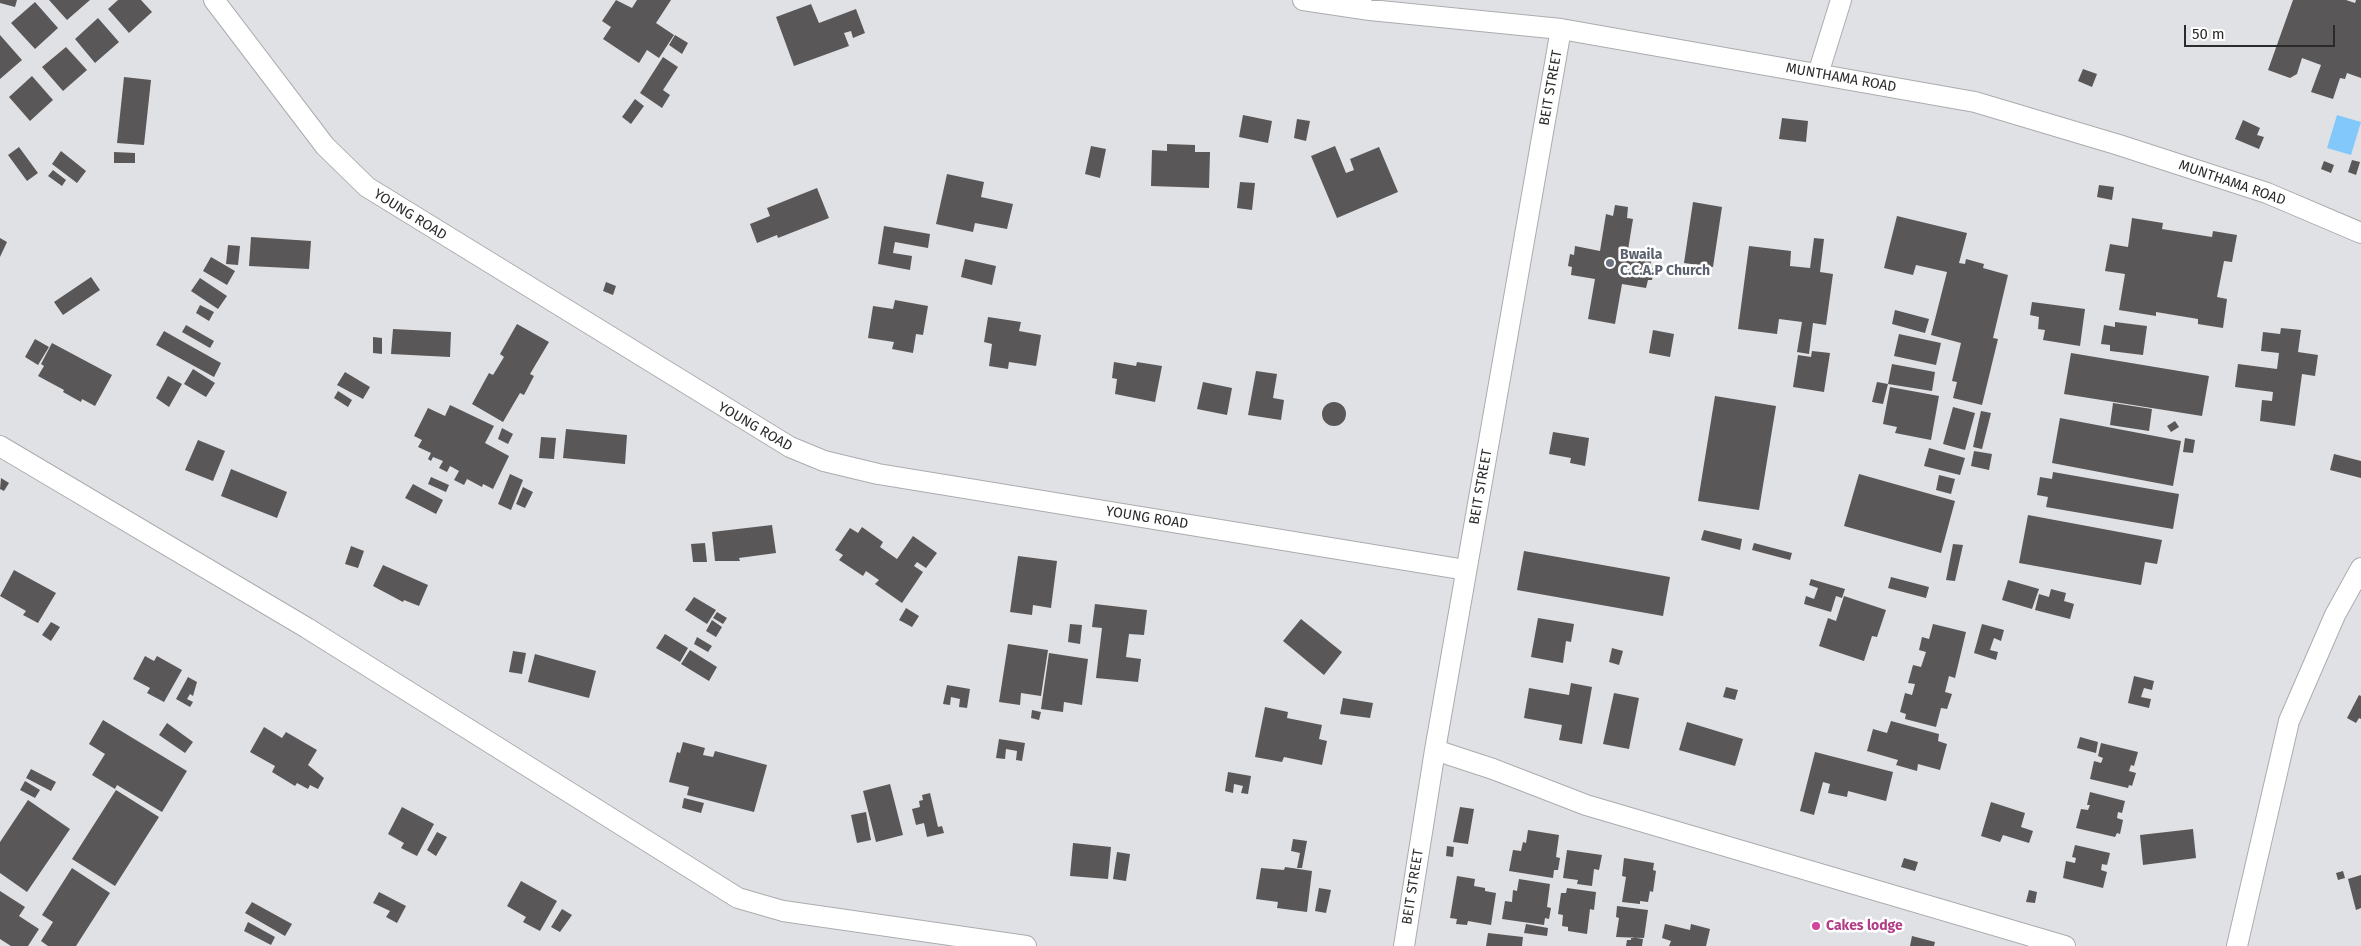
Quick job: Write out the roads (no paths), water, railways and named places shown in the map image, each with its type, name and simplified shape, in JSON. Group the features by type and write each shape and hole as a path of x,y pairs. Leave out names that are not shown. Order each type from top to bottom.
{"street":[{"name":"YOUNG ROAD","path":"214,0 325,146 367,187 790,448 824,461 878,474 1466,570"},
{"name":"MUNTHAMA ROAD","path":"1303,0 1370,10 1561,29 1985,105 2119,145 2267,193 2361,233"},
{"path":"1818,74 1841,0"},
{"name":"BEIT STREET","path":"1404,946 1435,750 1561,29"},
{"path":"0,446 307,628 738,898 783,911 1026,946"},
{"path":"2237,946 2289,721 2335,616 2361,568"},
{"path":"1435,750 1586,806 2065,946"}],"water":[{"path":"2337,115 2361,122 2351,155 2327,148"}],"place":[{"name":"Bwaila C.C.A.P Church","path":"1610,263"},
{"name":"Cakes lodge","path":"1816,926"}]}
